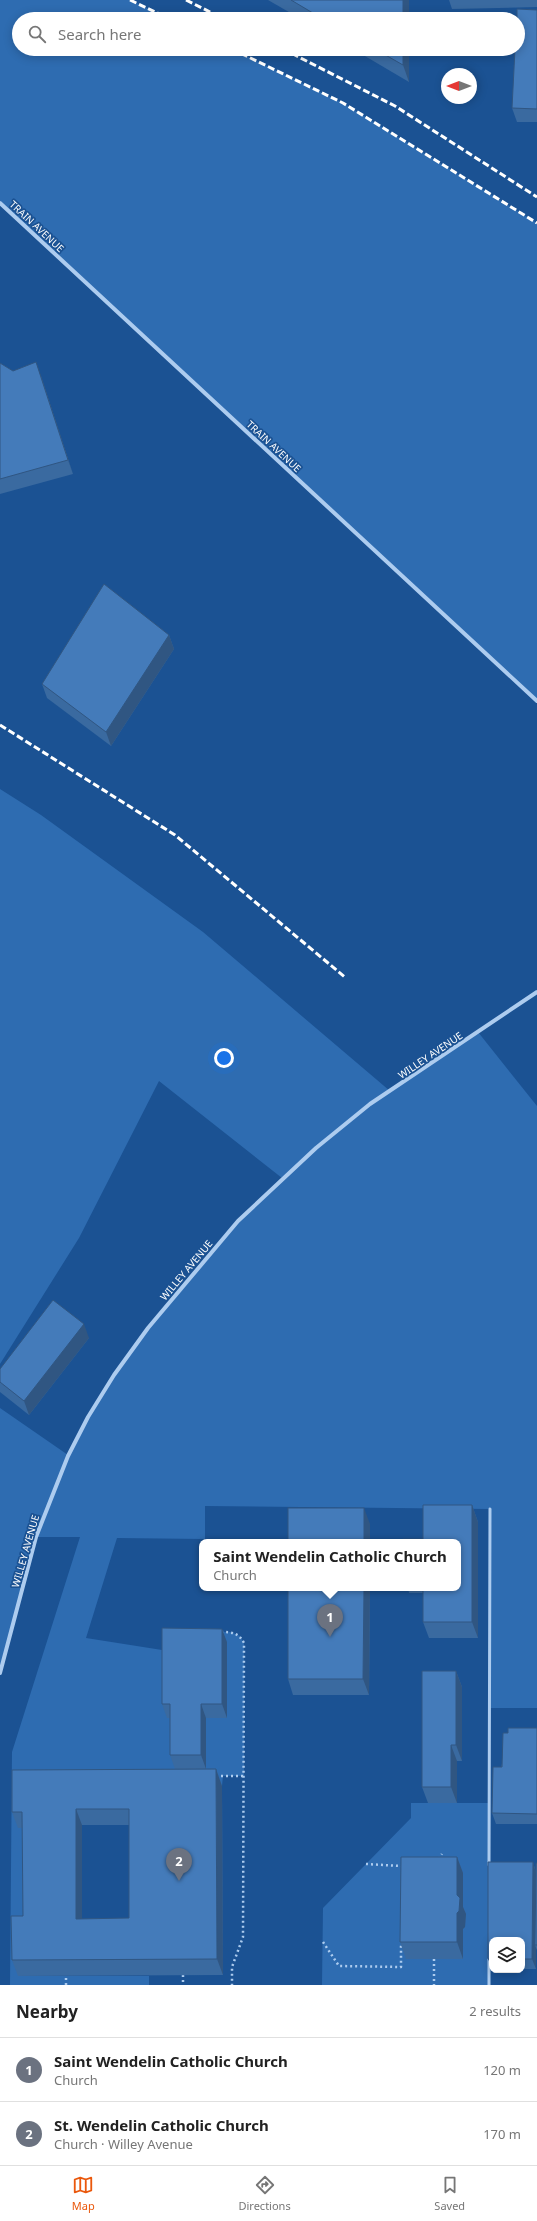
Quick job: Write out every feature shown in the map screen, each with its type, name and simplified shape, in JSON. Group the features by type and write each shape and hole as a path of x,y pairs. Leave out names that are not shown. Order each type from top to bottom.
{"street":[{"name":"TRAIN AVENUE","path":"0,203 537,701"},
{"name":"WILLEY AVENUE","path":"0,1673 36,1537 68,1456 88,1417 110,1381 148,1328 238,1221 316,1148 370,1104 537,992"}],"lane":[{"path":"489,1866 490,1509"},
{"path":"489,1973 489,1985"}],"path":[{"path":"216,1632 231,1632 240,1636 244,1643 243,1938 232,1967 232,1985"},
{"path":"214,1776 244,1776"},
{"path":"436,1864 442,1854"},
{"path":"366,1864 408,1864"},
{"path":"401,1864 401,1871"},
{"path":"322,1942 339,1966 401,1967 401,1937"},
{"path":"434,1958 434,1985"},
{"path":"183,1975 183,1985"},
{"path":"66,1976 66,1985"}],"shaded area":[{"path":"0,0 130,0 155,12 12,12 12,56 246,56 343,103 537,223 537,701 0,203"},
{"path":"0,789 41,815 203,932 390,1091 478,1032 537,1106 537,1708 490,1708 489,1509 205,1506 205,1539 117,1538 86,1638 162,1650 162,1633 231,1632 240,1636 244,1643 244,1776 223,1776 222,1786 28,1828 29,1933 18,1976 149,1976 149,1985 10,1985 12,1752 80,1537 36,1537 0,1673 0,1408 68,1455 112,1380 137,1343 164,1308 221,1241 282,1178 159,1081 79,1238 0,1364","holes":["175,1718 206,1718 205,1769 175,1769"]},
{"path":"411,1803 490,1803 489,1985 322,1985 323,1908 411,1818"}],"building":[{"path":"291,0 403,0 403,12 311,12"},
{"path":"517,9 537,10 537,109 512,108 515,56 525,56 525,12 517,12"},
{"path":"387,56 403,56 403,65"},
{"path":"36,362 68,460 0,479 0,363 13,371"},
{"path":"104,584 169,635 106,732 42,684"},
{"path":"53,1300 84,1324 24,1401 0,1382 0,1369"},
{"path":"423,1505 472,1505 472,1622 423,1622 423,1591 461,1591 461,1539 423,1539"},
{"path":"288,1508 364,1508 364,1539 288,1539"},
{"path":"288,1591 364,1591 363,1679 288,1679"},
{"path":"162,1628 222,1629 222,1704 201,1704 201,1755 170,1755 170,1704 162,1704"},
{"path":"422,1671 456,1671 456,1745 451,1745 451,1787 422,1787"},
{"path":"508,1728 537,1728 537,1814 492,1813 493,1767 502,1767 503,1733 508,1733"},
{"path":"216,1769 217,1959 12,1960 11,1916 23,1916 22,1812 12,1812 12,1770","holes":["76,1809 129,1809 129,1918 76,1919"]},
{"path":"401,1857 457,1857 457,1895 460,1898 459,1911 457,1913 457,1942 400,1942"},
{"path":"488,1862 533,1862 532,1959 525,1959 525,1937 489,1937 488,1959"},
{"path":"536,1863 537,1945 535,1945"}],"railway":[{"path":"130,0 155,12"},
{"path":"186,0 210,12"},
{"path":"246,56 343,103 537,223"},
{"path":"297,56 395,106 537,197"},
{"path":"0,725 175,835 346,978"}],"place":[{"name":"Saint Wendelin Catholic Church","path":"330,1637"},
{"name":"St. Wendelin Catholic Church","path":"179,1881"}]}
